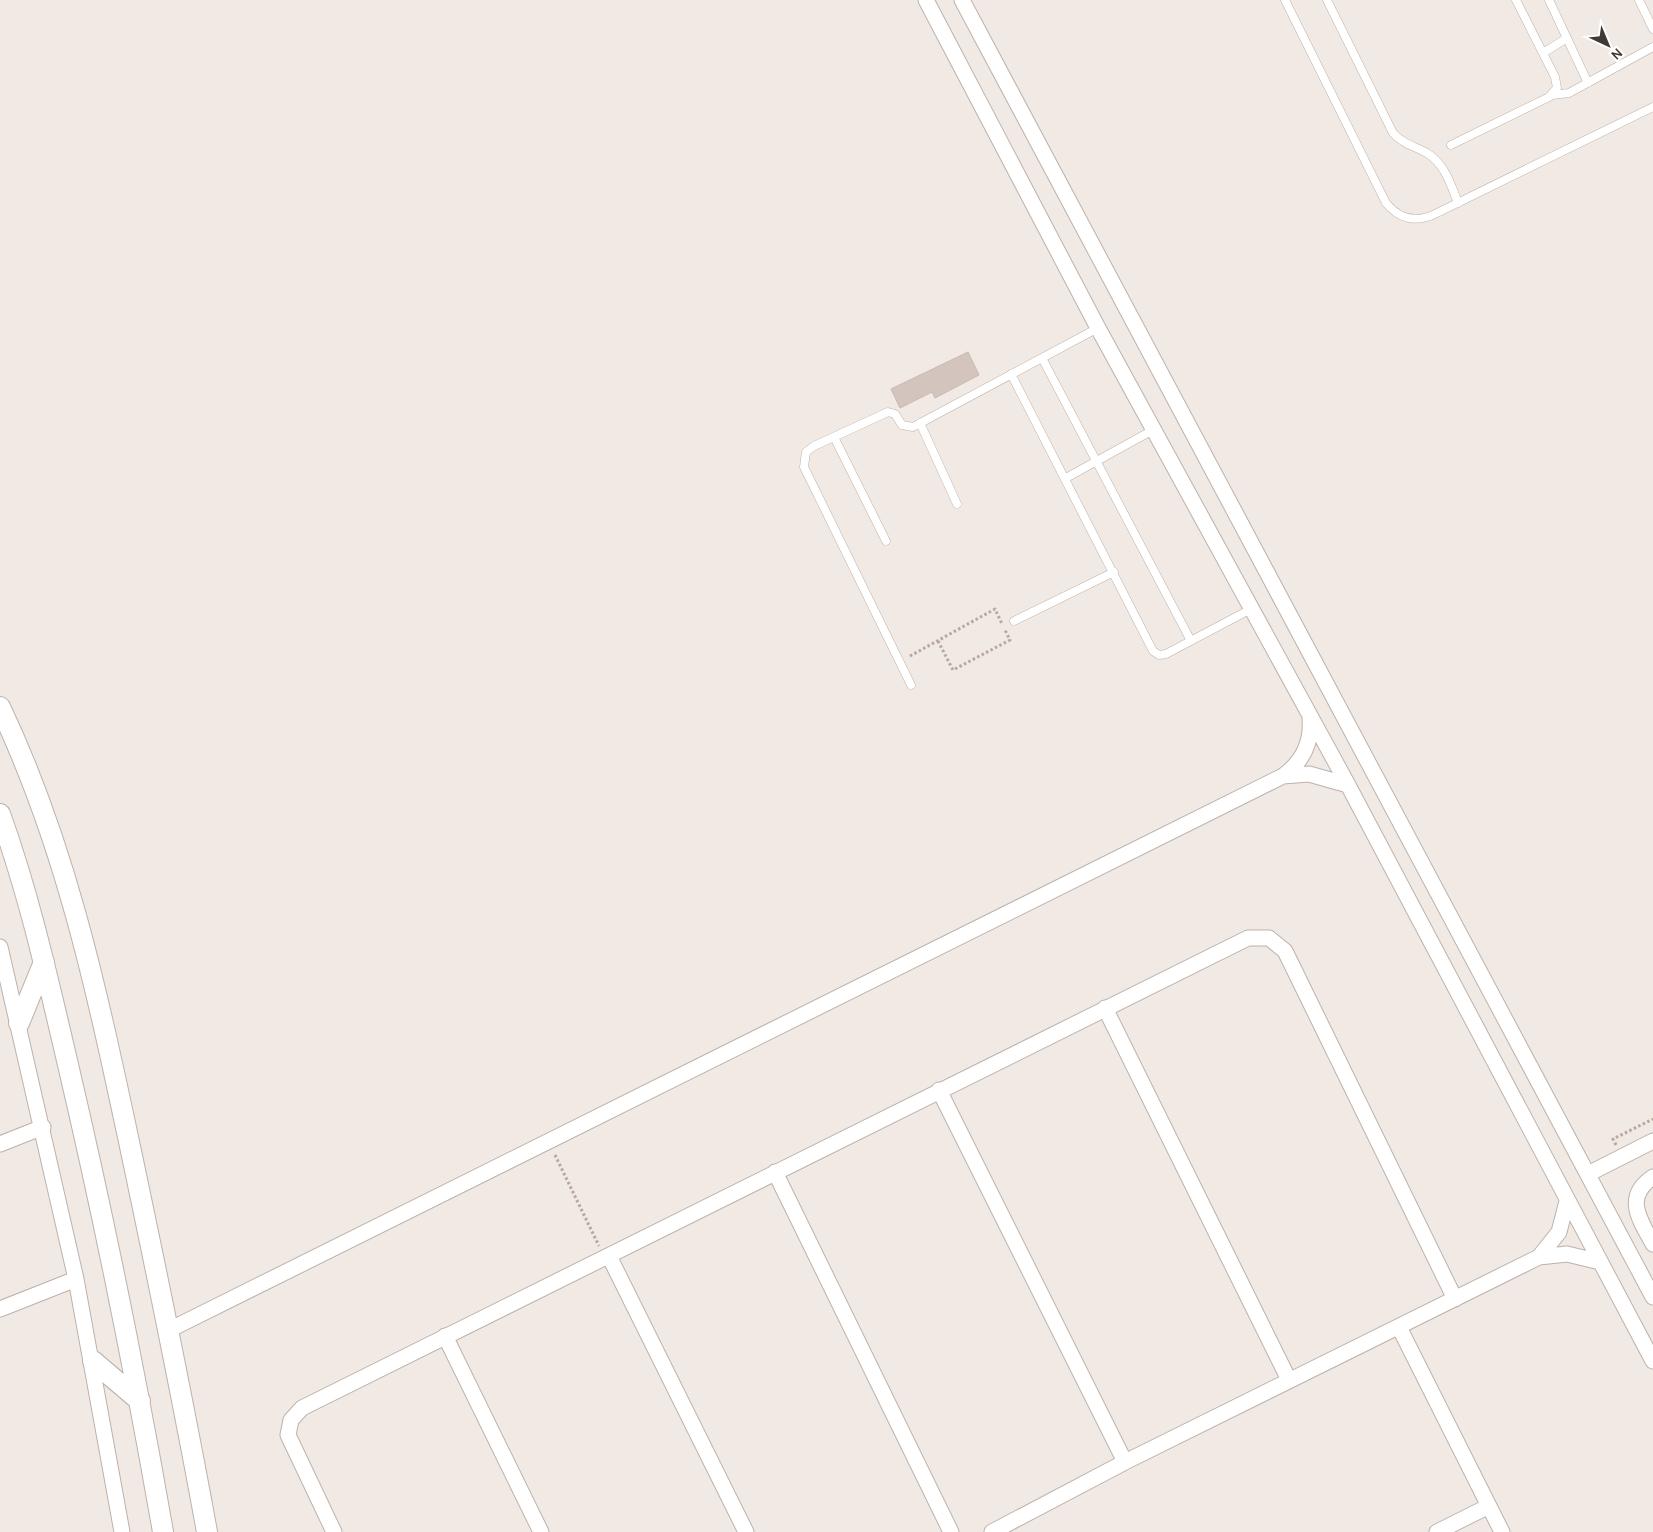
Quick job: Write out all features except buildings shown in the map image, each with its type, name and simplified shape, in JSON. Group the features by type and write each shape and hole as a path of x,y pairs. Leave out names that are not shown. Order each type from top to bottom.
{"street":[{"path":"926,0 1098,328 1348,785 1653,1361"},
{"path":"962,0 1653,1297"},
{"path":"0,708 48,822 73,902 100,1008 169,1330 207,1532"},
{"path":"169,1330 1283,776 1292,769 1305,750 1310,728 1310,716"},
{"path":"1283,776 1309,774 1348,785"},
{"path":"0,814 19,871 44,962 104,1219 140,1401 163,1532"},
{"path":"334,1532 288,1435 291,1420 302,1408 1241,940 1262,936 1275,941 1285,951 1455,1299"},
{"path":"0,947 19,1023 76,1279 93,1361 122,1532"},
{"path":"19,1023 44,962"},
{"path":"1106,1008 1289,1380"},
{"path":"939,1090 1125,1462"},
{"path":"0,1144 43,1128"},
{"path":"1588,1174 1653,1141"},
{"path":"775,1172 951,1532"},
{"path":"1653,1177 1642,1187 1636,1206 1640,1220 1653,1244"},
{"path":"1539,1257 1559,1232 1567,1201"},
{"path":"1000,1530 1125,1462 1539,1257 1567,1254 1600,1262"},
{"path":"607,1257 746,1532"},
{"path":"0,1309 76,1279"},
{"path":"1399,1327 1502,1532"},
{"path":"445,1336 541,1532"},
{"path":"93,1361 140,1401"},
{"path":"1437,1532 1489,1506"}],"lane":[{"path":"1285,0 1386,203 1392,210 1408,219 1418,220 1427,218 1653,107"},
{"path":"1327,0 1393,133 1405,144 1427,153 1440,163 1458,203"},
{"path":"1550,0 1588,83"},
{"path":"1639,0 1653,29"},
{"path":"1518,1 1557,81 1557,88 1552,95"},
{"path":"1543,53 1567,38"},
{"path":"1451,145 1552,95 1569,93 1653,47"},
{"path":"911,685 804,467 804,457 809,449 888,412 894,414 905,427 913,427 1098,328"},
{"path":"1042,358 1191,640"},
{"path":"1011,374 1156,653 1166,654 1251,609"},
{"path":"920,423 957,504"},
{"path":"1066,478 1154,430"},
{"path":"834,437 886,541"},
{"path":"1014,621 1114,572"}],"path":[{"path":"900,661 995,609 1010,640 953,670 938,641"},
{"path":"548,1141 607,1257"}]}
